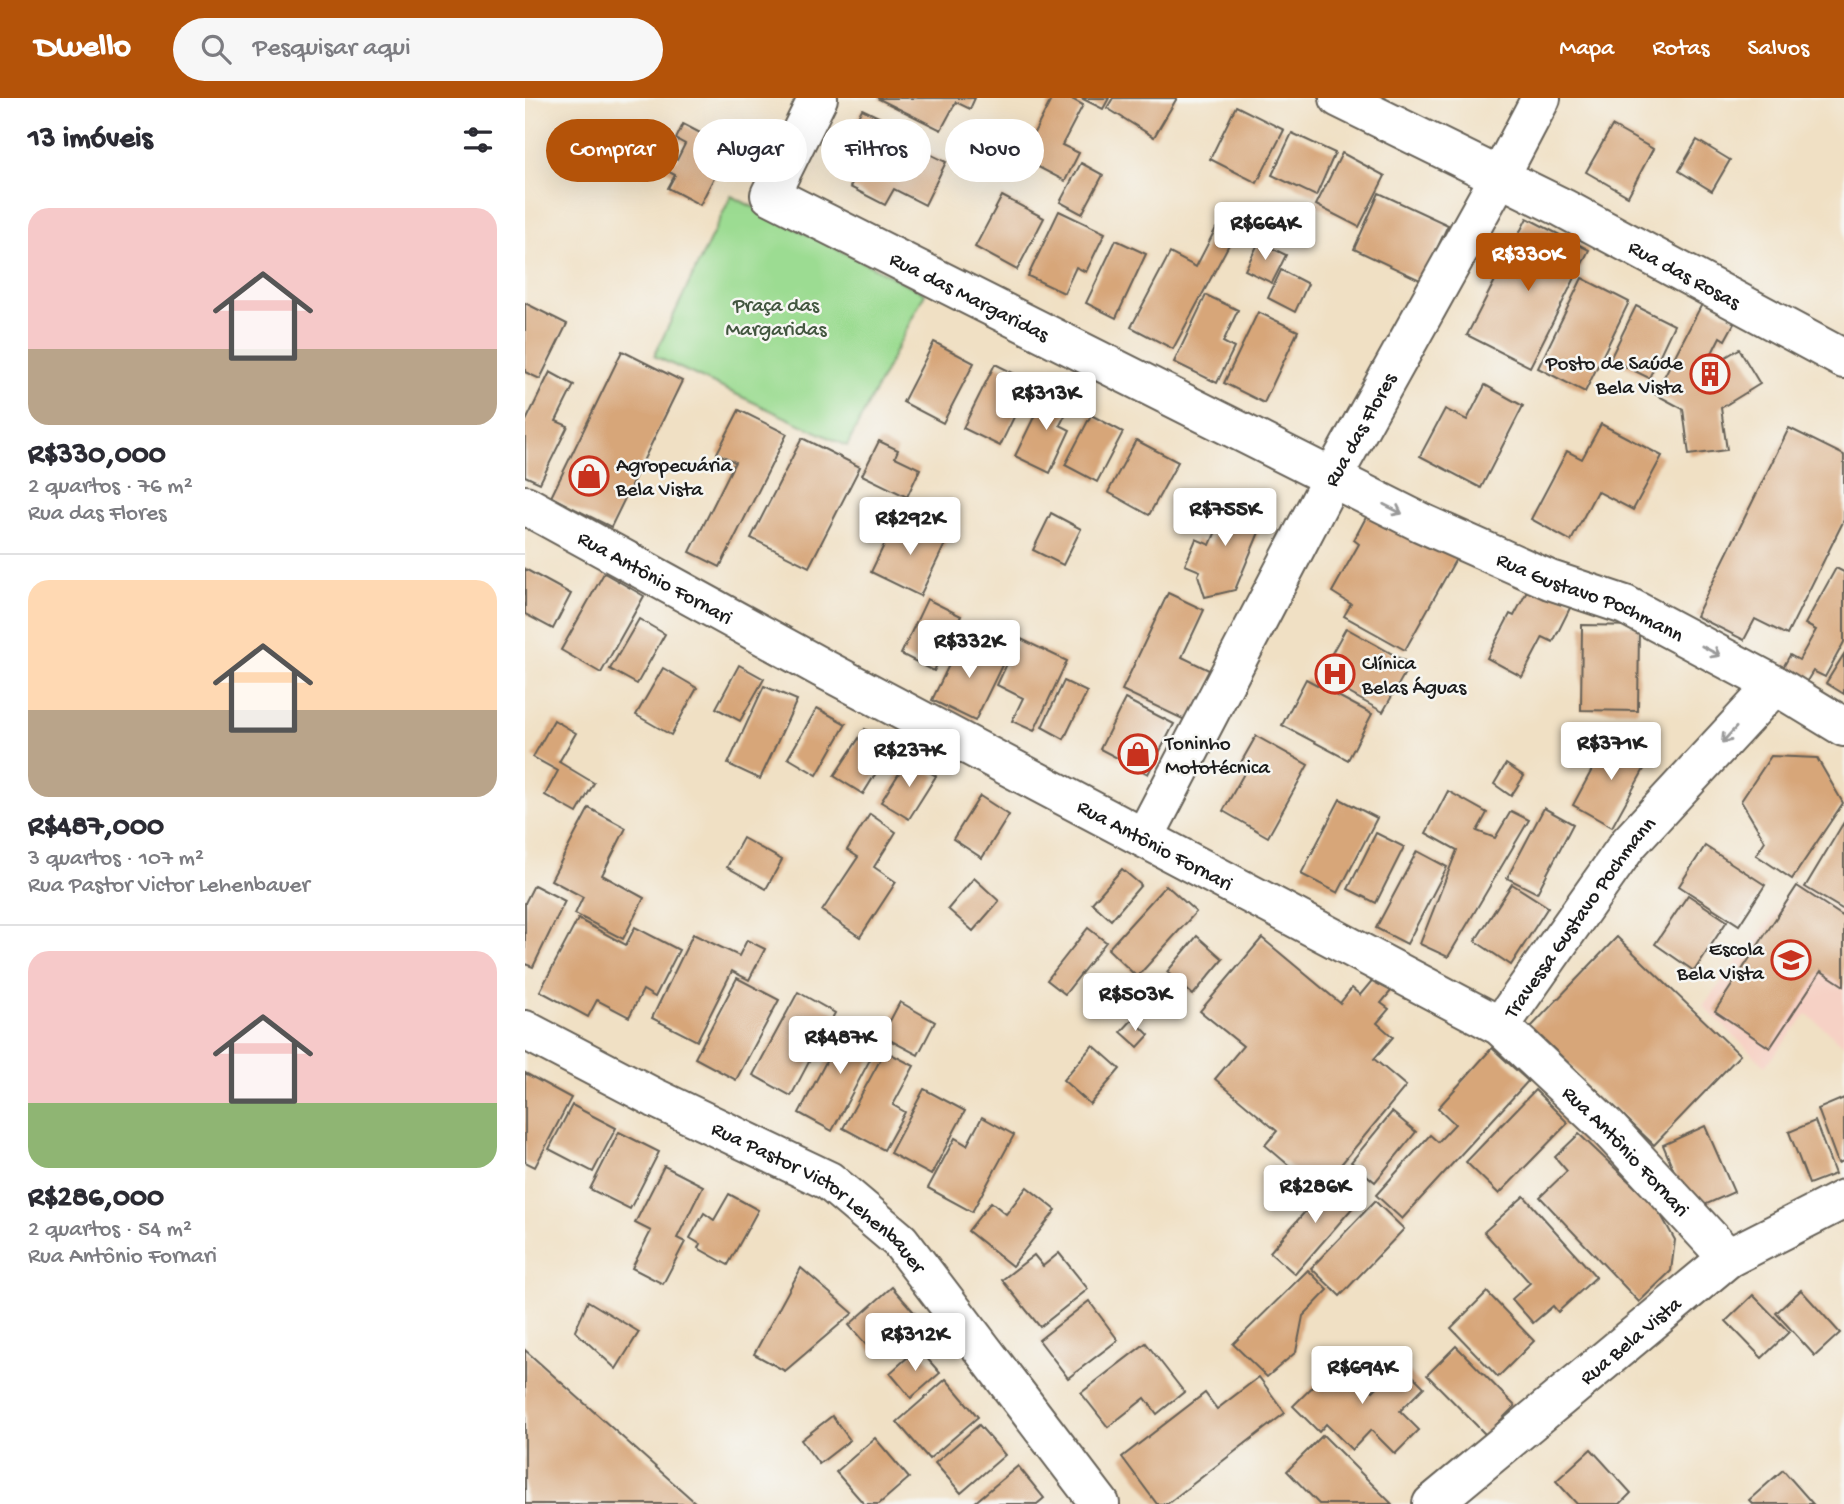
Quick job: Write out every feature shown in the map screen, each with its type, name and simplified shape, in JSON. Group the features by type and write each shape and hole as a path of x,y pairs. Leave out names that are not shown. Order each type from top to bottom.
{"street":[{"name":"Rua das Margaridas","path":"818,98 770,195 1332,478"},
{"name":"Rua das Rosas","path":"1339,98 1500,176 1844,359"},
{"name":"Rua das Flores","path":"1145,838 1332,478 1541,98"},
{"name":"Rua Gustavo Pochmann","path":"1332,478 1422,523 1539,575 1625,605 1775,685 1844,727"},
{"name":"Rua Antônio Fornari","path":"525,505 822,668 1500,1026 1606,1126 1728,1258"},
{"name":"Travessa Gustavo Pochmann","path":"1500,1026 1629,843 1775,685"},
{"name":"Rua Pastor Victor Lehenbauer","path":"525,1030 655,1098 829,1181 900,1241 1100,1504"},
{"name":"Rua Bela Vista","path":"1431,1504 1728,1258 1844,1199"}],"shaded area":[{"name":"Escola Bela Vista","path":"1797,884 1844,914 1844,1045 1807,1014 1765,1066 1703,1006"}],"green space":[{"name":"Praça das Margaridas","path":"731,196 925,293 847,446 654,356"}],"building":[{"path":"877,98 975,98 970,109 956,102 941,130 931,125 931,119 919,119"},
{"path":"1052,98 1070,98 1083,105 1062,145 1079,153 1065,181 1044,170 1044,119 1041,119"},
{"path":"1081,98 1109,98 1103,109"},
{"path":"1113,98 1177,98 1154,137 1107,108"},
{"path":"1236,106 1284,130 1257,183 1210,159"},
{"path":"862,109 883,119 857,119"},
{"path":"683,124 693,129 693,182 712,182 700,205 668,188 671,182 679,182 679,156 685,144 679,141"},
{"path":"1612,126 1653,149 1628,196 1586,172"},
{"path":"1292,133 1335,153 1316,196 1272,175"},
{"path":"1697,140 1730,160 1712,191 1679,171"},
{"path":"1342,153 1385,176 1359,227 1316,205"},
{"path":"931,155 945,162 925,205 894,189 885,205 850,187 852,182 931,182"},
{"path":"1081,163 1103,175 1082,214 1060,202"},
{"path":"1379,193 1448,225 1422,281 1354,249"},
{"path":"1002,196 1044,218 1017,270 975,247"},
{"path":"1059,211 1105,233 1086,272 1076,267 1064,293 1028,276"},
{"path":"1527,218 1589,250 1530,367 1467,335"},
{"path":"1216,228 1233,237 1173,349 1131,327 1170,253 1196,267"},
{"path":"1116,240 1146,254 1116,318 1086,303"},
{"path":"1259,242 1286,255 1272,283 1245,270"},
{"path":"1281,270 1308,284 1295,312 1268,298"},
{"path":"1582,278 1629,302 1585,392 1538,368"},
{"path":"1206,295 1238,310 1223,342 1234,348 1217,383 1174,362"},
{"name":"Posto de Saúde Bela Vista","path":"1703,302 1736,320 1725,340 1720,337 1712,353 1714,364 1739,349 1760,384 1721,408 1727,450 1689,455 1683,409 1655,394"},
{"path":"525,303 567,324 540,379 525,372"},
{"path":"1636,306 1674,325 1649,378 1610,359"},
{"path":"1258,312 1298,331 1264,403 1224,383"},
{"path":"934,342 974,363 943,423 903,402"},
{"path":"622,351 682,381 611,527 551,497"},
{"path":"995,364 1031,382 1000,446 963,428"},
{"path":"550,372 574,385 556,421 568,426 540,483 525,476 525,423"},
{"path":"1485,385 1523,406 1481,488 1420,456 1445,409 1467,420"},
{"path":"1048,388 1073,400 1060,425 1070,430 1050,473 1015,456"},
{"path":"739,410 787,434 720,567 690,552 735,462 717,453"},
{"path":"1091,415 1123,432 1097,482 1065,465"},
{"path":"1601,424 1662,456 1633,510 1597,491 1571,541 1531,519 1567,451 1582,459"},
{"path":"1789,428 1844,455 1844,520 1787,635 1755,619 1744,640 1696,616"},
{"path":"802,438 860,467 809,567 751,538"},
{"path":"1136,440 1178,462 1149,515 1108,492"},
{"path":"879,441 898,450 895,457 920,469 907,497 862,475"},
{"path":"1217,499 1265,518 1235,590 1205,597 1198,575 1200,571 1185,565 1196,539 1210,545 1217,529 1207,524"},
{"path":"1371,508 1457,557 1405,650 1344,616 1351,604 1332,592 1359,544 1354,540"},
{"path":"1051,513 1081,529 1063,565 1033,550"},
{"path":"895,522 916,532 920,524 948,538 920,596 871,572"},
{"path":"1836,568 1844,572 1844,642 1825,677 1813,671 1804,686 1780,673 1790,655 1799,660 1816,630 1805,624"},
{"path":"525,569 571,594 553,629 525,614"},
{"path":"604,573 644,596 601,673 561,650"},
{"path":"1533,580 1573,602 1553,642 1543,637 1522,677 1487,658 1510,614 1514,616"},
{"path":"1168,593 1204,610 1182,657 1213,672 1189,722 1122,690"},
{"path":"927,599 961,616 934,671 901,654"},
{"path":"639,619 665,634 637,684 610,669"},
{"path":"1582,625 1639,626 1638,711 1581,710"},
{"path":"1346,628 1410,664 1383,712 1319,676"},
{"path":"962,638 1005,659 975,721 932,700"},
{"path":"1019,638 1067,661 1034,731 1012,721 1023,698 997,685"},
{"path":"1844,654 1844,694 1826,683"},
{"path":"739,665 764,679 740,721 716,708"},
{"path":"663,668 697,688 671,735 636,715"},
{"path":"1306,679 1372,714 1348,760 1282,725"},
{"path":"1064,681 1087,692 1064,739 1042,727"},
{"path":"764,686 797,700 760,779 728,764"},
{"path":"1125,699 1174,724 1148,774 1100,749"},
{"path":"817,708 846,724 817,775 788,758"},
{"path":"554,720 576,733 559,762 594,783 577,813 545,795 558,771 533,757"},
{"path":"865,729 892,747 863,794 834,776"},
{"path":"1256,736 1308,765 1268,837 1223,811 1246,770 1239,766"},
{"path":"1609,738 1649,760 1612,827 1573,805"},
{"path":"1771,756 1817,758 1843,803 1792,879 1756,855 1765,841 1741,801"},
{"path":"908,759 936,776 909,819 881,802"},
{"path":"1506,764 1524,776 1511,796 1494,784"},
{"path":"1448,791 1487,813 1477,831 1495,838 1511,811 1529,820 1448,957 1420,944 1457,850 1426,833"},
{"path":"980,796 1009,815 982,858 953,839"},
{"path":"1340,799 1377,818 1338,893 1301,874"},
{"path":"589,808 626,828 602,875 644,898 623,939 575,914 583,897 551,880"},
{"path":"1544,808 1573,824 1537,893 1507,878"},
{"path":"870,814 896,832 874,867 896,882 860,937 822,911 858,857 847,850"},
{"path":"1844,822 1844,910 1805,887"},
{"path":"1376,833 1404,847 1376,903 1348,889"},
{"path":"743,838 782,860 766,889 727,867"},
{"path":"1705,846 1765,885 1739,925 1679,886"},
{"path":"1417,851 1447,867 1407,944 1376,928"},
{"path":"1122,869 1141,885 1111,920 1092,903"},
{"path":"974,878 999,901 973,931 948,909"},
{"path":"1512,884 1548,907 1511,965 1475,941"},
{"path":"534,885 565,901 533,967 525,964 525,903"},
{"path":"1166,885 1196,912 1137,977 1108,949"},
{"name":"Escola Bela Vista","path":"1797,886 1844,917 1844,986 1821,971 1770,1048 1715,1011"},
{"path":"1688,895 1727,921 1694,971 1655,944"},
{"path":"578,919 626,945 635,927 679,950 655,997 643,990 629,1017 597,1000 588,1017 540,991"},
{"path":"1088,928 1106,942 1065,994 1047,980"},
{"path":"693,934 739,956 747,940 765,949 749,980 732,971 697,1041 652,1018"},
{"path":"1197,936 1223,959 1193,995 1167,972"},
{"path":"1617,937 1740,1055 1654,1145 1531,1027"},
{"path":"1262,938 1340,1003 1352,988 1360,995 1375,977 1391,991 1381,1003 1389,1009 1377,1023 1393,1037 1374,1059 1406,1086 1319,1191 1265,1145 1277,1131 1215,1079 1243,1046 1200,1011"},
{"path":"737,978 779,1000 736,1080 695,1058"},
{"path":"798,992 835,1013 791,1096 753,1075"},
{"path":"900,1002 935,1022 918,1055 882,1036"},
{"path":"1133,1019 1149,1035 1138,1047 1121,1032"},
{"path":"848,1020 881,1039 832,1131 799,1113"},
{"path":"1093,1045 1120,1069 1090,1104 1063,1080"},
{"path":"1492,1048 1528,1081 1402,1219 1376,1195 1430,1135 1438,1142 1455,1124 1438,1108"},
{"path":"885,1051 914,1066 893,1105 905,1112 884,1150 843,1128"},
{"path":"525,1073 571,1098 535,1167 525,1162"},
{"path":"924,1089 965,1111 931,1175 890,1153"},
{"path":"1535,1090 1568,1123 1499,1194 1466,1162"},
{"path":"1844,1098 1844,1161 1838,1163 1818,1109"},
{"path":"572,1105 616,1128 593,1172 549,1149"},
{"path":"1392,1112 1416,1132 1375,1182 1351,1162"},
{"path":"982,1117 1014,1135 972,1212 928,1188 955,1138 967,1145"},
{"path":"1815,1121 1835,1174 1809,1184 1789,1132"},
{"path":"1705,1126 1734,1192 1691,1211 1663,1145"},
{"path":"619,1132 659,1152 630,1209 590,1189"},
{"path":"1579,1134 1657,1208 1675,1240 1671,1271 1639,1302 1540,1197 1567,1171 1555,1157"},
{"path":"664,1166 703,1186 677,1238 685,1242 663,1284 632,1268 651,1231 635,1223"},
{"path":"1336,1176 1361,1198 1295,1274 1270,1252"},
{"path":"1027,1187 1056,1210 1012,1266 968,1231 991,1202 1006,1214"},
{"path":"729,1194 758,1210 728,1265 698,1248 700,1244 690,1238 704,1213 714,1220"},
{"path":"1524,1196 1596,1277 1558,1312 1553,1306 1533,1323 1512,1299 1530,1283 1484,1232"},
{"path":"1375,1201 1404,1229 1340,1296 1311,1268"},
{"path":"1059,1253 1088,1289 1040,1327 1002,1280 1034,1255 1043,1266"},
{"path":"801,1268 853,1313 785,1371 754,1354"},
{"path":"1308,1270 1328,1290 1303,1316 1296,1352 1267,1377 1233,1344"},
{"path":"892,1287 919,1318 875,1355 849,1325"},
{"path":"1801,1290 1840,1333 1815,1356 1776,1313"},
{"path":"1487,1292 1534,1341 1498,1377 1451,1328"},
{"path":"1753,1295 1789,1332 1762,1358 1726,1321"},
{"path":"588,1301 639,1332 616,1369 575,1331"},
{"path":"1089,1301 1118,1340 1068,1378 1039,1340"},
{"path":"1146,1343 1184,1392 1157,1414 1145,1398 1108,1427 1081,1393"},
{"path":"1456,1346 1515,1406 1486,1435 1427,1375"},
{"path":"918,1348 940,1373 911,1398 890,1373"},
{"path":"525,1350 697,1504 525,1504"},
{"path":"1341,1359 1373,1391 1401,1364 1424,1387 1400,1411 1419,1430 1395,1454 1371,1430 1352,1450 1326,1424 1319,1432 1293,1406"},
{"path":"1259,1377 1285,1413 1167,1504 1157,1504 1122,1457 1205,1393 1217,1409"},
{"path":"946,1379 978,1417 929,1459 897,1422"},
{"path":"832,1416 850,1440 819,1464 801,1440"},
{"path":"979,1425 1005,1455 961,1493 935,1463"},
{"path":"1323,1435 1392,1504 1319,1504 1287,1471"},
{"path":"875,1438 909,1478 879,1504 864,1504 836,1472"},
{"path":"1591,1449 1631,1493 1620,1504 1577,1504 1556,1481"},
{"path":"1018,1466 1044,1498 1037,1504 973,1504"},
{"path":"1783,1470 1813,1504 1753,1504 1749,1500"}],"place":[{"name":"Posto de Saúde Bela Vista","path":"1710,374"},
{"name":"Agropecuária Bela Vista","path":"589,476"},
{"name":"Clínica Belas Águas","path":"1335,674"},
{"name":"Toninho Mototécnica","path":"1138,754"},
{"name":"Escola Bela Vista","path":"1791,960"}]}
